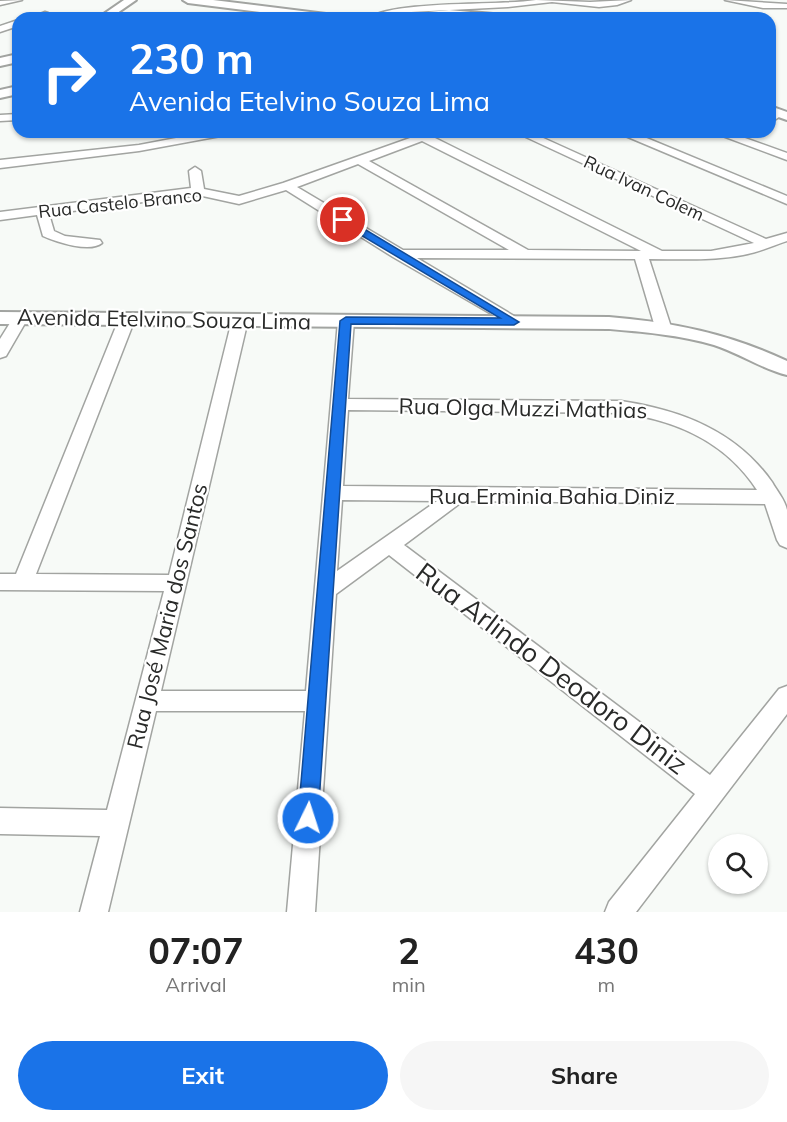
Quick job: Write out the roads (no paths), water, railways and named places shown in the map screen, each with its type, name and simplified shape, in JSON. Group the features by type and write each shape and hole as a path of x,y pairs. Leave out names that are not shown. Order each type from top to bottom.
{"street":[{"path":"0,3 18,0"},
{"path":"113,12 131,0"},
{"path":"192,0 287,12"},
{"path":"386,12 423,7 552,0 598,6 627,0"},
{"path":"733,1 763,6 787,6"},
{"path":"0,164 139,148 193,138"},
{"path":"287,186 420,138"},
{"path":"425,138 660,256"},
{"name":"Rua Ivan Colem","path":"534,138 768,245"},
{"path":"637,138 787,200"},
{"path":"749,138 787,157"},
{"path":"359,160 528,255"},
{"path":"195,171 198,191"},
{"path":"287,186 514,322"},
{"name":"Rua Castelo Branco","path":"0,216 198,191 239,200 287,186"},
{"path":"42,211 48,233 62,240 95,243"},
{"path":"399,254 711,255 768,245 787,237"},
{"path":"641,256 663,327"},
{"name":"Avenida Etelvino Souza Lima","path":"0,318 514,322 663,327 707,335 759,355 787,369"},
{"path":"0,353 20,318"},
{"path":"23,582 127,319"},
{"name":"Rua José Maria dos Santos","path":"94,912 177,583 240,320"},
{"path":"301,912 346,321"},
{"name":"Rua Olga Muzzi Mathias","path":"340,404 621,407 652,410 691,423 727,444 750,466 772,497 787,540"},
{"name":"Rua Erminia Bahia Diniz","path":"332,493 457,496 772,497"},
{"path":"324,591 457,496"},
{"name":"Rua Arlindo Deodoro Diniz","path":"390,545 713,792"},
{"path":"0,582 177,583"},
{"path":"619,912 787,696"},
{"path":"147,700 316,701"},
{"path":"0,821 115,823"}]}
